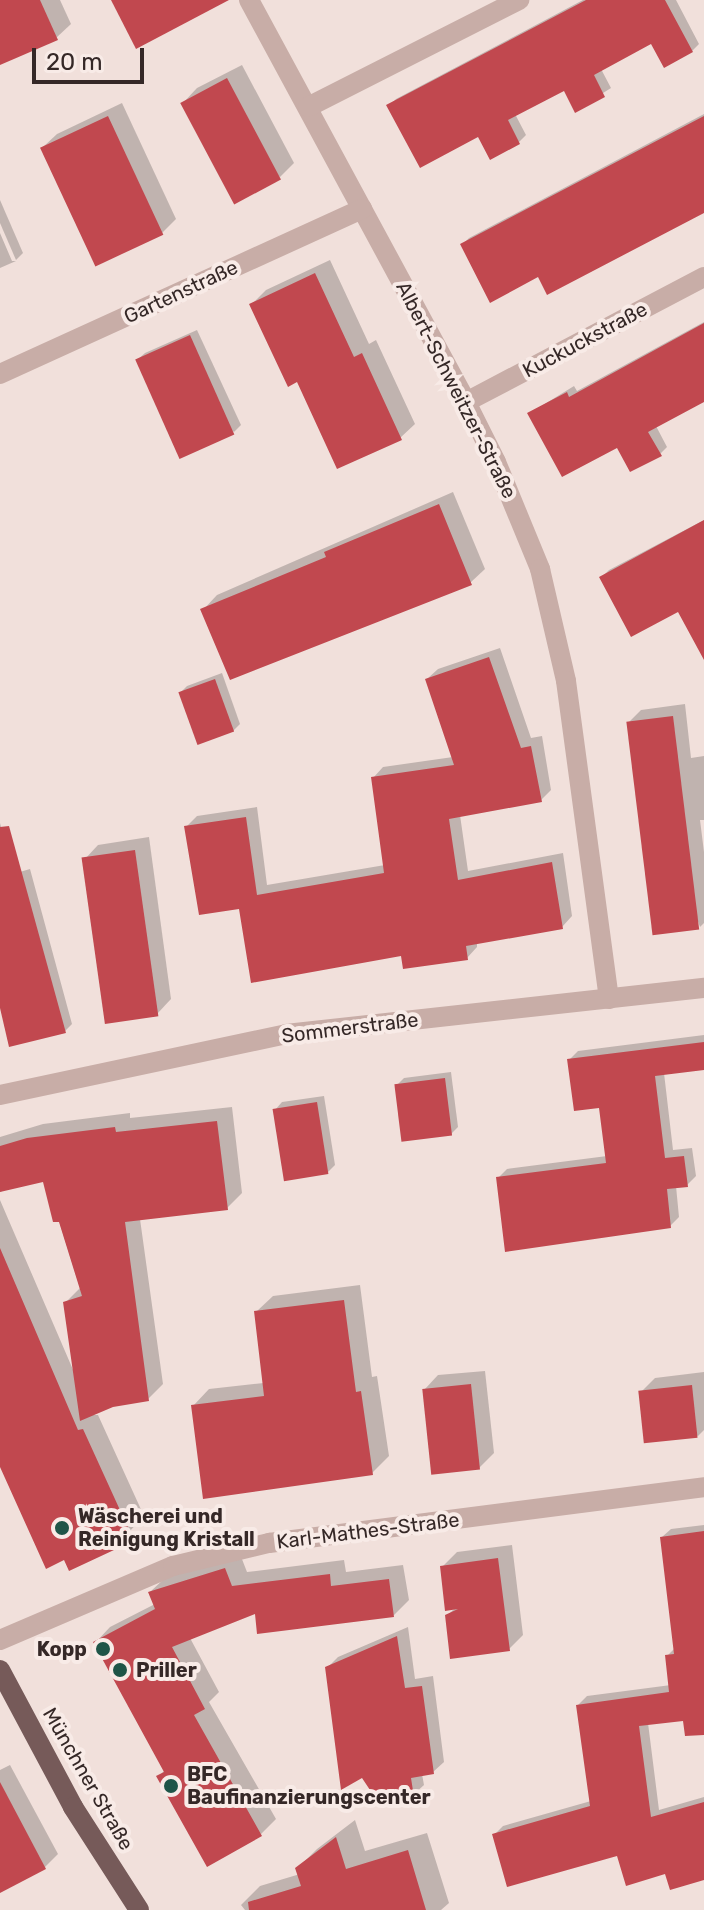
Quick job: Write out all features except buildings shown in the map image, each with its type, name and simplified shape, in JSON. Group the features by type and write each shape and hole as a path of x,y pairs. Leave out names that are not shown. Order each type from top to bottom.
{"main road":[{"name":"Münchner Straße","path":"0,1670 73,1807 139,1910"}],"street":[{"name":"Albert-Schweitzer-Straße","path":"249,0 466,402 496,462 540,569 566,681 609,999"},
{"path":"308,107 519,0"},
{"name":"Gartenstraße","path":"0,374 362,209"},
{"name":"Kuckuckstraße","path":"466,402 704,277"},
{"name":"Sommerstraße","path":"0,1095 286,1034 704,988"},
{"name":"Karl-Mathes-Straße","path":"0,1640 173,1566 269,1543 704,1487"}],"place":[{"name":"Wäscherei und Reinigung Kristall","path":"62,1528"},
{"name":"Kopp","path":"103,1649"},
{"name":"Priller","path":"120,1670"},
{"name":"BFC Baufinanzierungscenter","path":"171,1786"}]}
